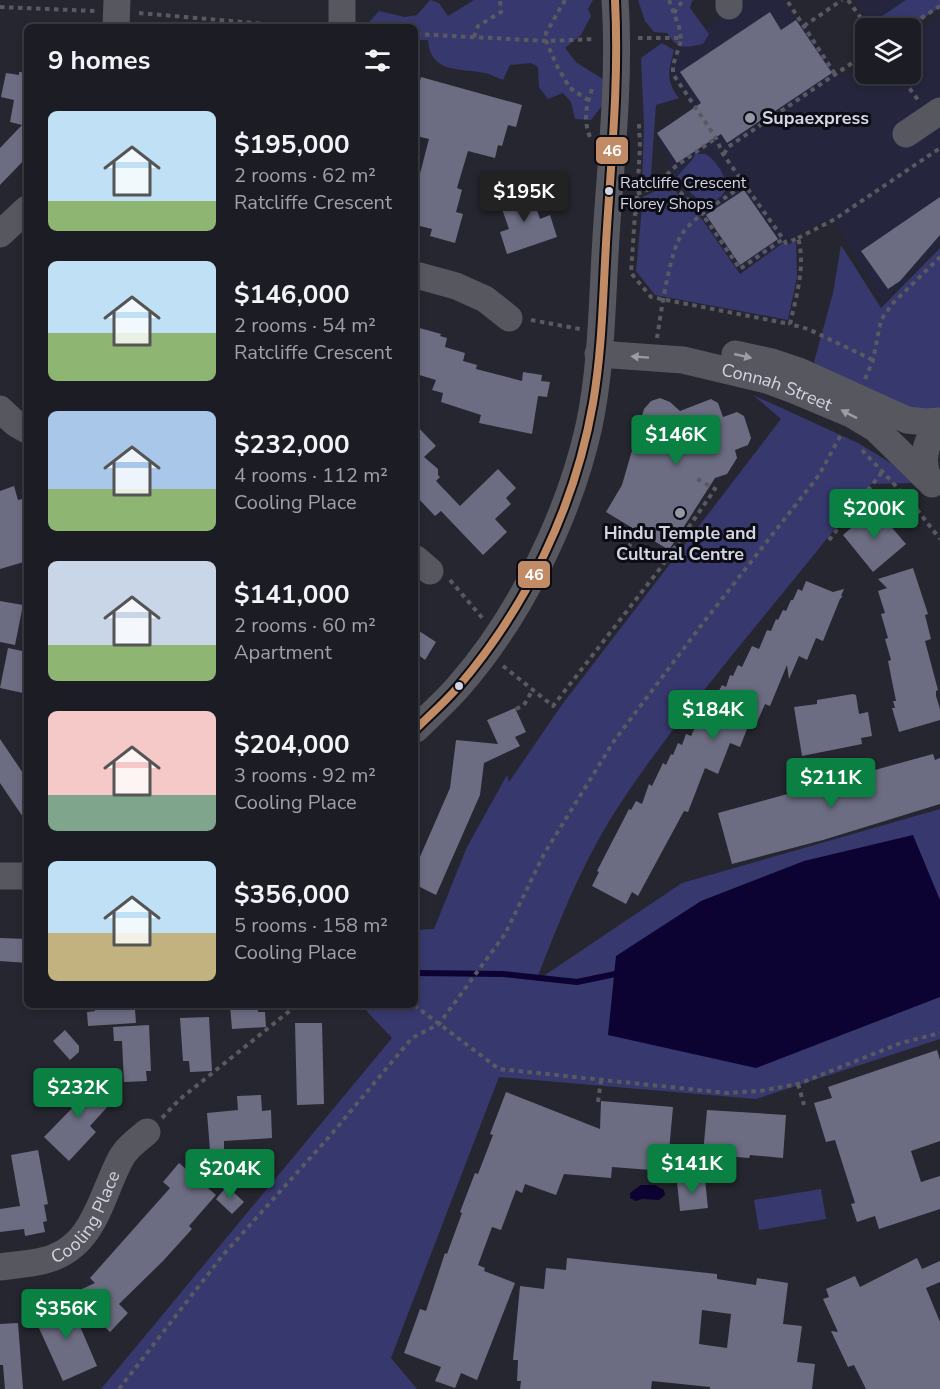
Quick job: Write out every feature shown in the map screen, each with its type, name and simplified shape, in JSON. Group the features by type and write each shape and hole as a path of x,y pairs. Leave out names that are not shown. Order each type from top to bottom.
{"street":[{"path":"342,0 342,24"},
{"path":"418,727 458,688 500,631 531,579 556,529 575,477 589,425 589,335 618,62 616,9"},
{"path":"906,134 940,111"},
{"path":"0,234 24,212"},
{"path":"418,276 456,286 485,299 509,318"},
{"name":"Connah Street","path":"589,335 686,343 772,362 808,375 907,420 927,422 940,420"},
{"name":"Connah Street","path":"589,335 767,380 851,414 876,429 935,488"},
{"path":"0,408 24,428"},
{"path":"935,488 924,465 926,448 934,431 940,426"},
{"path":"0,876 24,876"},
{"name":"Cooling Place","path":"0,1267 42,1261 73,1245 95,1220 119,1161 131,1145 147,1132"}],"path":[{"path":"474,37 478,26 501,12 500,0"},
{"path":"565,0 546,33 546,40 570,88 588,100"},
{"path":"669,0 680,39 673,74 716,138 723,154 786,243 835,219 940,148"},
{"path":"674,13 683,0"},
{"path":"804,26 842,0"},
{"path":"849,0 861,18"},
{"path":"788,2 836,74"},
{"path":"921,18 940,6"},
{"path":"0,8 116,13 261,24"},
{"path":"418,34 546,40"},
{"path":"723,154 728,147 855,61"},
{"path":"592,142 585,124 585,113 594,82"},
{"path":"639,122 637,194 640,203 639,210 635,214 631,273 651,297 808,329 873,360 880,320 891,304 940,257"},
{"path":"637,194 654,187 676,166 716,138"},
{"path":"657,340 663,300 676,244 683,232 703,214 745,184"},
{"path":"654,187 678,190 703,214 740,269 783,239"},
{"path":"790,324 800,277 798,238"},
{"path":"509,318 589,335"},
{"path":"119,1389 223,1256 329,1137 412,1038 439,1024 505,934 544,854 614,741 819,475 847,424"},
{"path":"856,441 911,502 940,539"},
{"path":"829,540 882,472"},
{"path":"498,662 553,706 662,566 715,489 696,478"},
{"path":"623,555 639,532"},
{"path":"423,565 453,582 486,622 491,613"},
{"path":"516,709 524,705 532,690"},
{"path":"147,1132 180,1099 293,1008"},
{"path":"418,1008 499,1069 727,1093 760,1091 798,1084 901,1042 940,1033"},
{"path":"598,1102 601,1080"},
{"path":"798,1084 804,1105"}],"shaded area":[{"path":"430,0 439,3 448,16 474,0 593,0 588,9 591,16 581,35 565,48 576,62 604,80 602,106 591,120 575,119 571,102 563,93 548,99 539,87 538,67 531,63 510,65 503,80 487,74 448,67 434,59 428,40 418,40 418,24 370,24 370,21 379,11 405,17 417,15"},
{"path":"638,0 695,0 692,1 690,8 709,34 703,44 686,47 678,45 667,33 654,32 645,21"},
{"path":"745,0 784,0 842,78 855,70 855,84 921,84 921,27 940,15 940,244 883,303 832,217 783,242 740,271 702,216 678,191 657,133 693,108 661,60"},
{"path":"854,0 906,0 879,18 866,18"},
{"path":"906,0 940,0 940,7 921,20 921,18 879,18"},
{"path":"662,43 674,50 669,75 679,98 656,105 651,175 672,182 695,154 709,156 721,170 726,187 722,196 706,206 683,186 651,181 642,182 644,126 641,58"},
{"path":"658,190 676,192 699,215 740,274 783,243 787,245 796,241 797,277 788,320 655,295 636,271 643,197"},
{"path":"841,245 881,308 940,248 940,414 916,418 823,376 814,362 833,293"},
{"path":"753,395 858,443 891,463 912,483 871,484 668,737 622,801 597,842 569,900 536,981 682,883 940,809 940,1039 756,1099 499,1077 391,1358 417,1389 101,1389 392,1038 364,1008 418,1008 418,930 434,929 467,847 507,775 509,782 561,706 781,419"},
{"path":"913,835 940,900 940,997 756,1068 608,1035 616,956 701,901 804,861"},
{"path":"641,1185 655,1185 664,1190 665,1195 659,1200 636,1201 630,1198 630,1193"},
{"path":"821,1189 826,1219 759,1230 754,1200"}],"building":[{"path":"770,12 781,30 796,20 832,73 727,143 721,134 677,163 657,133 701,103 680,72"},
{"path":"19,72 24,73 24,160 0,185 0,148 22,125 10,122 14,100 1,97 6,73 19,75"},
{"path":"421,77 522,105 516,127 508,125 502,146 498,145 495,158 468,151 457,188 462,190 456,212 463,214 455,243 430,236 432,229 418,226 418,181 429,139 418,136 418,89"},
{"path":"526,187 530,199 533,198 540,219 550,215 557,237 507,254 500,232 509,229 502,209 506,208 502,195"},
{"path":"744,190 778,239 740,265 706,215"},
{"path":"940,197 940,235 900,281 888,289 861,251"},
{"path":"418,328 447,338 445,347 465,353 463,361 477,365 476,369 522,381 523,372 542,375 541,381 550,382 547,397 538,396 532,434 479,423 481,415 441,402 443,393 432,390 436,380 418,375"},
{"path":"660,398 670,402 680,411 711,399 718,403 723,417 737,412 744,416 751,438 748,445 735,450 737,458 727,474 715,478 669,550 606,512 622,485 644,409 651,401"},
{"path":"418,427 436,446 424,457 438,469 440,477 436,481 460,506 498,469 516,488 506,498 511,504 495,519 507,532 483,555 441,511 435,516 418,498"},
{"path":"14,486 18,500 24,499 24,562 0,569 0,491"},
{"path":"872,510 879,518 882,516 906,544 873,572 843,535"},
{"path":"913,568 928,614 925,615 931,639 925,641 938,690 936,696 940,709 940,720 899,732 892,708 895,708 893,701 896,701 888,661 891,660 885,639 888,638 881,614 885,613 878,591 887,588 878,579"},
{"path":"806,581 833,592 844,589 823,641 816,638 807,660 799,656 789,679 787,665 770,706 765,704 755,727 749,724 740,747 730,743 718,774 705,768 688,812 684,811 638,896 632,892 626,904 592,886 599,872 597,871 629,809 631,810 636,801 642,804 649,784 652,786 663,763 666,765 678,743 682,745 686,734 691,736 706,704 711,706 722,685 726,687 730,675 733,676 738,665 742,667 752,646 759,649 767,630 771,631 776,619 778,620 783,610 786,611 798,589 802,591"},
{"path":"0,601 23,605 15,645 0,642"},
{"path":"418,630 436,642 425,660 418,655"},
{"path":"8,648 24,651 23,693 0,688"},
{"path":"856,695 859,714 868,712 872,736 861,738 862,744 802,756 794,707 817,704 817,700"},
{"path":"515,708 526,732 515,737 520,746 484,763 480,795 436,895 418,886 418,861 450,788 456,740 498,744 487,720"},
{"path":"0,739 24,775 24,819 0,783"},
{"path":"933,754 935,760 940,758 940,804 823,840 732,864 718,813"},
{"path":"0,938 24,939 24,963 0,961"},
{"path":"94,1008 135,1009 136,1023 88,1026 87,1012 95,1011"},
{"path":"230,1008 257,1008 258,1012 265,1012 266,1027 232,1029"},
{"path":"209,1017 212,1071 190,1072 189,1061 183,1061 180,1018"},
{"path":"295,1023 322,1023 324,1104 297,1105"},
{"path":"149,1025 151,1071 146,1071 147,1081 124,1082 122,1041 114,1041 113,1027"},
{"path":"65,1030 79,1046 79,1052 70,1060 53,1041"},
{"path":"937,1050 940,1060 940,1141 911,1151 921,1182 940,1176 940,1209 879,1229 875,1216 857,1222 851,1204 855,1203 835,1140 826,1142 814,1103 832,1098 828,1087"},
{"path":"81,1074 111,1103 90,1126 96,1132 69,1161 44,1137 77,1103 65,1091"},
{"path":"506,1092 600,1129 601,1101 673,1107 669,1151 666,1151 664,1171 612,1167 611,1178 564,1174 556,1195 525,1184 522,1193 516,1190 501,1230 492,1227 478,1265 485,1268 484,1271 515,1283 477,1380 461,1373 455,1388 435,1381 441,1367 404,1353 420,1309 426,1311 445,1253 447,1254 462,1213 460,1212 493,1135 490,1134"},
{"path":"261,1095 262,1111 271,1110 272,1138 224,1141 224,1149 210,1150 207,1113 238,1110 237,1096"},
{"path":"707,1110 786,1115 783,1158 703,1154"},
{"path":"38,1150 48,1204 44,1205 47,1221 43,1222 45,1232 25,1236 24,1229 0,1232 0,1209 20,1206 11,1155"},
{"path":"179,1163 216,1195 189,1226 192,1229 119,1304 128,1313 110,1332 71,1294 95,1283 90,1278 170,1188 163,1182"},
{"path":"705,1179 708,1208 680,1211 677,1182"},
{"path":"227,1186 244,1202 232,1214 216,1199"},
{"path":"567,1258 717,1274 717,1279 756,1285 757,1278 788,1283 783,1324 802,1326 797,1362 815,1364 812,1389 710,1389 710,1387 652,1381 651,1389 520,1389 521,1381 517,1381 518,1360 513,1360 520,1286 544,1289 546,1268 566,1270","holes":["702,1310 731,1314 727,1348 699,1344"]},
{"path":"917,1258 922,1269 940,1261 940,1282 926,1288 940,1322 940,1389 866,1389 854,1365 848,1367 831,1331 838,1332 823,1299 829,1297 826,1289 855,1276 860,1287"},
{"path":"67,1296 97,1366 63,1381 34,1317 54,1308 51,1303"},
{"path":"18,1323 23,1389 5,1389 3,1365 0,1365 0,1324"}],"waterway":[{"path":"418,973 503,974 577,982 620,973"}],"transit line":[{"name":"46","path":"418,727 453,693 483,656 526,590 560,518 585,442 593,403 601,337 614,114 615,0"}],"place":[{"name":"Supaexpress","path":"750,118"},
{"name":"Ratcliffe Crescent Florey Shops","path":"609,191"},
{"name":"Hindu Temple and Cultural Centre","path":"680,513"}]}
